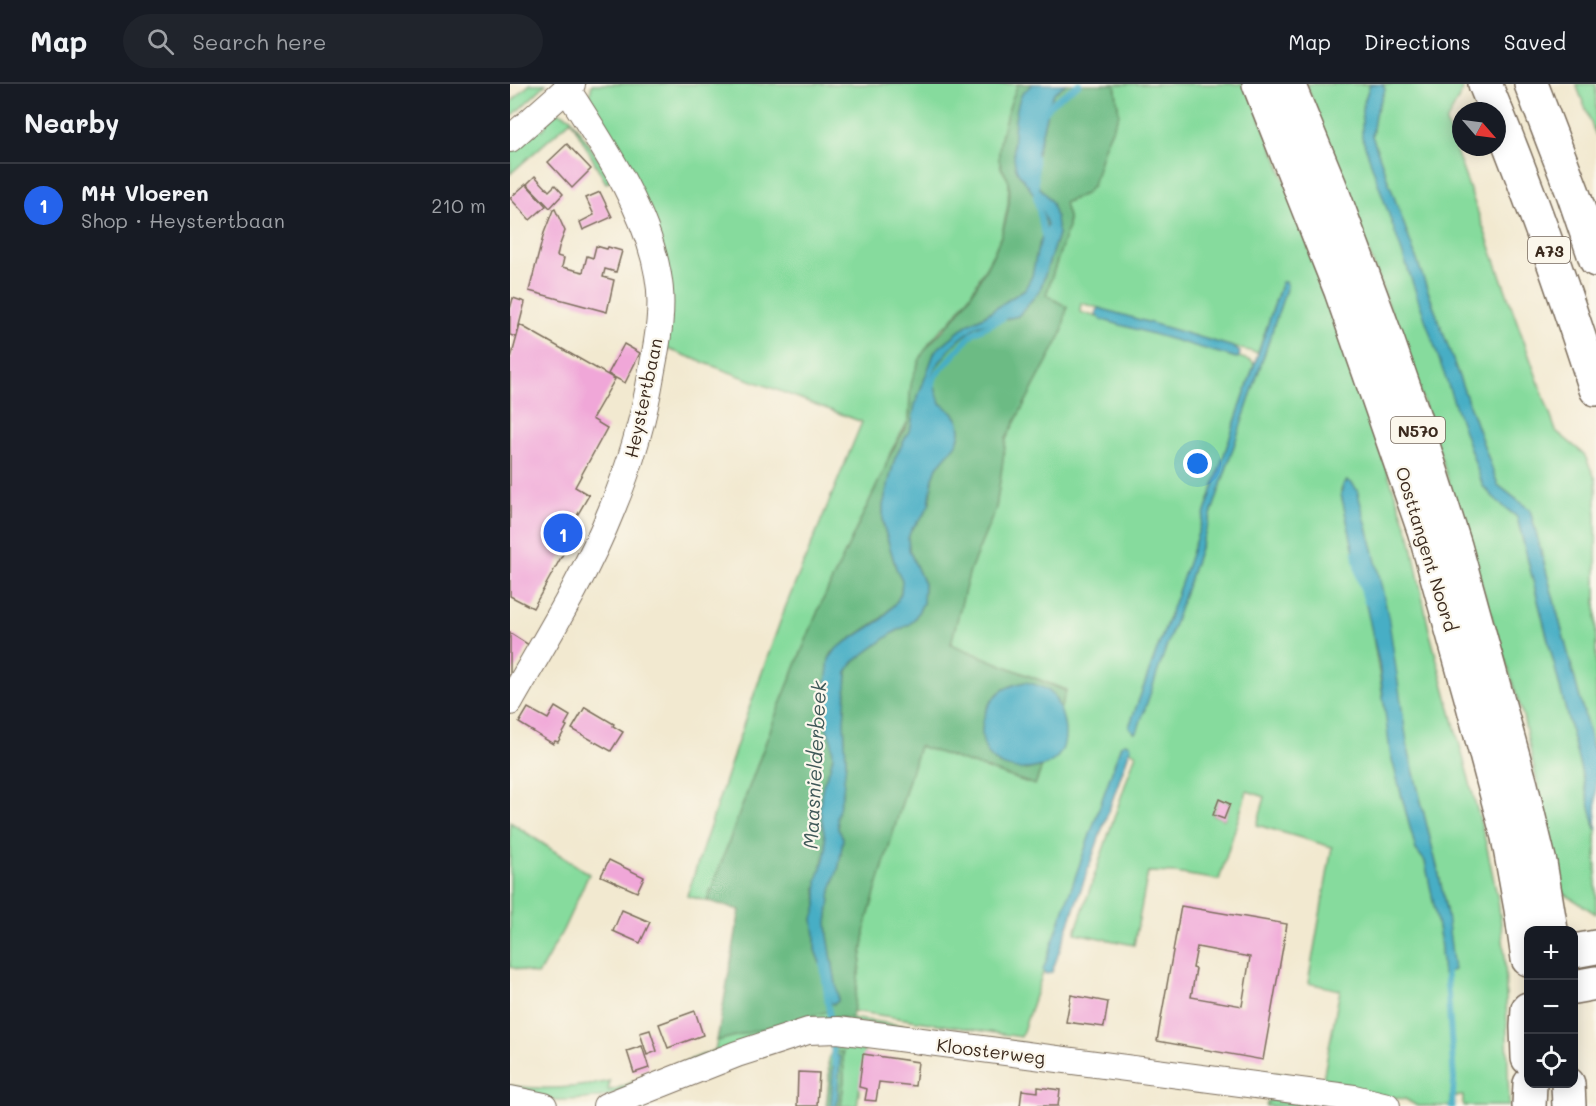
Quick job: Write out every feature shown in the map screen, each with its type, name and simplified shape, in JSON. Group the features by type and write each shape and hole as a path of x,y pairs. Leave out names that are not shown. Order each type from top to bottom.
{"main road":[{"name":"Oosttangent Noord","path":"1259,84 1341,291 1424,530 1508,837 1524,930"},
{"name":"Oosttangent Noord","path":"1288,84 1330,186 1412,408 1452,535 1521,785 1540,863 1550,926"},
{"name":"A73","path":"1485,84 1493,102"},
{"name":"A73","path":"1531,84 1596,260"},
{"name":"A73","path":"1506,136 1571,312 1596,389"},
{"path":"1578,950 1596,947"},
{"path":"1578,986 1596,983"},
{"path":"1529,1106 1530,1088"},
{"path":"1568,1088 1569,1106"}],"street":[{"path":"510,139 569,86"},
{"name":"Heystertbaan","path":"510,702 577,583 612,510 632,455 643,415 657,343 661,297 648,236 608,154 569,86"},
{"name":"Kloosterweg","path":"606,1106 737,1054 808,1031 838,1030 1354,1098 1387,1106"},
{"path":"510,1099 544,1106"}],"green space":[{"path":"530,84 546,84 510,118 510,103"},
{"path":"592,84 1018,84 1007,114 999,153 1001,168 1009,181 1008,205 1002,233 970,295 950,322 930,342 919,361 910,391 909,419 890,453 820,606 777,712 707,901 687,896 746,717 785,608 862,422 665,348 666,306 591,110 589,99"},
{"path":"1018,84 1032,84 1023,93 1017,110 1013,147 1047,226 1037,252 1032,276 1025,289 968,324 935,351 915,405 911,427 895,458 883,505 885,531 902,580 901,593 881,619 843,644 832,653 829,659 824,702 826,726 832,743 833,756 821,797 820,810 826,849 816,888 817,906 813,919 815,950 832,1004 838,1001 838,996 827,923 831,890 839,866 843,838 838,829 837,817 846,761 844,722 847,673 853,662 893,633 910,624 923,603 924,584 909,550 908,538 930,502 937,467 953,449 960,432 959,422 954,414 940,403 932,377 935,368 954,344 977,326 1018,316 1040,290 1058,234 1045,193 1039,187 1033,169 1049,104 1054,93 1066,84 1115,84 1119,114 1104,147 1093,185 1085,194 1064,203 1068,227 1046,295 1067,307 1062,333 1006,439 996,508 970,570 951,644 1066,691 1060,710 1054,695 1004,689 988,706 999,764 1026,770 1042,766 1035,785 919,746 867,920 852,1018 830,1017 830,1011 717,1041 740,910 707,901 777,712 820,606 890,455 907,425 910,416 911,387 919,362 929,345 965,304 998,243 1008,208 1009,195 1009,183 1000,163 1000,142"},
{"path":"1115,84 1246,84 1279,164 1410,536 1429,630 1486,843 1498,900 1505,955 1509,1106 1463,1106 1463,1096 1450,1097 1450,1106 1417,1106 1405,1099 1267,1083 1276,1073 1293,1076 1297,1081 1322,1084 1340,990 1308,983 1332,847 1257,825 1265,797 1247,791 1219,880 1175,873 1148,872 1134,945 1075,933 1136,753 1130,751 1131,747 1127,743 1121,745 1021,1037 853,1011 867,920 919,746 1035,785 1042,766 1047,765 1064,723 1060,710 1066,690 950,645 970,570 996,508 1006,439 1062,333 1046,295 1068,227 1068,217 1063,203 1085,194 1093,185 1104,147 1119,114","holes":["1284,282 1287,286 1189,581 1129,727 1181,584 1254,365 1252,361 1239,357 1080,312 1081,303 1258,353 1281,284","1347,481 1352,483 1357,490 1408,749 1439,875 1447,915 1443,973 1440,938 1425,861 1416,850 1396,774 1370,619 1341,490","1219,800 1230,804 1224,819 1213,815"]},
{"path":"1306,84 1370,84 1362,109 1483,486 1517,517 1596,830 1596,914 1560,891 1523,716 1416,379"},
{"path":"1383,84 1460,84 1463,90 1457,102 1452,102 1452,111 1446,123 1452,140 1452,156 1458,156 1556,431 1584,454 1596,480 1596,759 1530,510 1498,485 1372,136 1375,114 1385,90"},
{"path":"1576,84 1596,84 1596,136"},
{"path":"559,112 570,117 613,180 606,183 571,120 510,174 510,148 535,124 542,130 546,126 540,120"},
{"path":"510,822 589,874 563,930 538,975 510,967"},
{"path":"830,1010 831,1017 852,1018 1028,1044 854,1022 607,1096 558,1100 510,1097 510,1086 560,1088 610,1081 608,1090 616,1089 715,1050 717,1041"},
{"path":"833,1047 864,1050 857,1106 841,1106 844,1080 843,1052 832,1051"},
{"path":"832,1051 843,1052 844,1080 841,1106 837,1106 839,1056 834,1057 831,1106 826,1106 829,1079 828,1059"},
{"path":"1278,1096 1344,1106 1266,1106 1267,1102"}],"water":[{"path":"1032,84 1066,84 1054,93 1049,104 1033,169 1039,187 1052,203 1058,234 1040,290 1018,316 977,326 954,344 935,368 932,377 940,403 954,414 959,422 960,432 957,444 937,467 929,505 908,538 909,550 924,584 923,603 910,624 893,633 853,662 847,672 844,722 846,761 837,817 838,829 843,838 839,866 831,890 827,923 838,996 838,1001 834,1004 831,1003 828,995 825,976 815,950 813,919 817,906 817,880 826,849 820,810 821,797 833,756 832,743 826,726 824,702 829,659 837,648 881,620 901,593 902,580 885,531 883,505 895,458 911,427 915,405 935,351 968,324 1025,289 1032,276 1037,252 1047,225 1035,196 1017,171 1014,161 1014,141 1019,100"},
{"path":"1370,84 1383,84 1385,90 1375,114 1372,136 1498,485 1530,510 1596,759 1596,830 1517,517 1483,486 1362,137 1362,109"},
{"path":"1282,282 1286,282 1287,286 1189,581 1137,732 1134,732 1129,727 1181,584"},
{"path":"1099,308 1233,347 1240,352 1239,357 1103,320 1096,315"},
{"path":"1347,481 1352,483 1357,490 1373,549 1388,615 1408,749 1447,915 1454,970 1443,974 1440,938 1425,861 1416,850 1390,752 1379,663 1341,494 1343,485"},
{"path":"1025,682 1045,688 1054,696 1061,712 1065,738 1060,753 1048,764 1020,769 998,763 989,755 982,738 982,729 986,711 996,696 1008,687"},
{"path":"1124,743 1131,747 1052,972 1044,973 1043,970 1121,745"},
{"path":"837,1055 840,1058 837,1106 831,1106 834,1057"}],"building":[{"path":"567,144 591,169 572,188 548,162"},
{"path":"535,176 549,191 555,185 563,194 550,208 527,184"},
{"path":"526,184 546,206 530,220 510,198"},
{"path":"600,192 612,217 583,230 580,222 594,215 586,198"},
{"path":"555,209 565,231 557,256 564,258 562,267 583,272 587,256 593,258 596,246 622,251 616,272 605,269 603,277 614,280 607,312 529,291 544,233"},
{"path":"513,298 525,302 516,337 510,335 510,309"},
{"path":"520,325 615,379 592,419 607,428 575,487 589,495 574,521 577,523 561,551 564,552 533,608 510,596 510,362"},
{"path":"624,344 640,353 625,383 608,374"},
{"path":"510,633 529,645 510,677"},
{"path":"555,707 570,716 558,742 555,741 553,744 519,723 528,708 548,719"},
{"path":"585,707 623,732 611,751 572,729"},
{"path":"1219,799 1230,804 1224,819 1213,815"},
{"path":"609,860 644,877 637,892 601,876"},
{"path":"1181,906 1287,924 1263,1060 1157,1041","holes":["1197,947 1250,957 1242,1006 1191,997"]},
{"path":"622,910 650,922 640,943 613,931"},
{"path":"1071,995 1108,1002 1104,1027 1066,1022"},
{"path":"695,1011 703,1035 668,1048 659,1024"},
{"path":"650,1030 657,1051 647,1055 640,1033"},
{"path":"642,1046 649,1068 634,1073 627,1051"},
{"path":"863,1054 918,1062 915,1086 879,1082 876,1101 865,1100 867,1089 859,1087"},
{"path":"798,1072 819,1073 817,1106 797,1106"},
{"path":"1038,1087 1060,1090 1058,1106 1020,1106 1022,1090 1038,1092"}],"waterway":[{"name":"Maasnielderbeek","path":"1045,112 1053,102 1079,84"},
{"name":"Maasnielderbeek","path":"1035,157 1036,186"},
{"name":"Maasnielderbeek","path":"1036,196 1045,239"},
{"name":"Maasnielderbeek","path":"931,389 935,376 973,333 1003,318"},
{"path":"1355,553 1359,577 1367,602"},
{"name":"Maasnielderbeek","path":"823,965 830,1019"},
{"path":"1446,966 1454,1080 1452,1106"},
{"name":"Maasnielderbeek","path":"832,1040 835,1064"}],"place":[{"name":"MH Vloeren","path":"563,533"}]}
